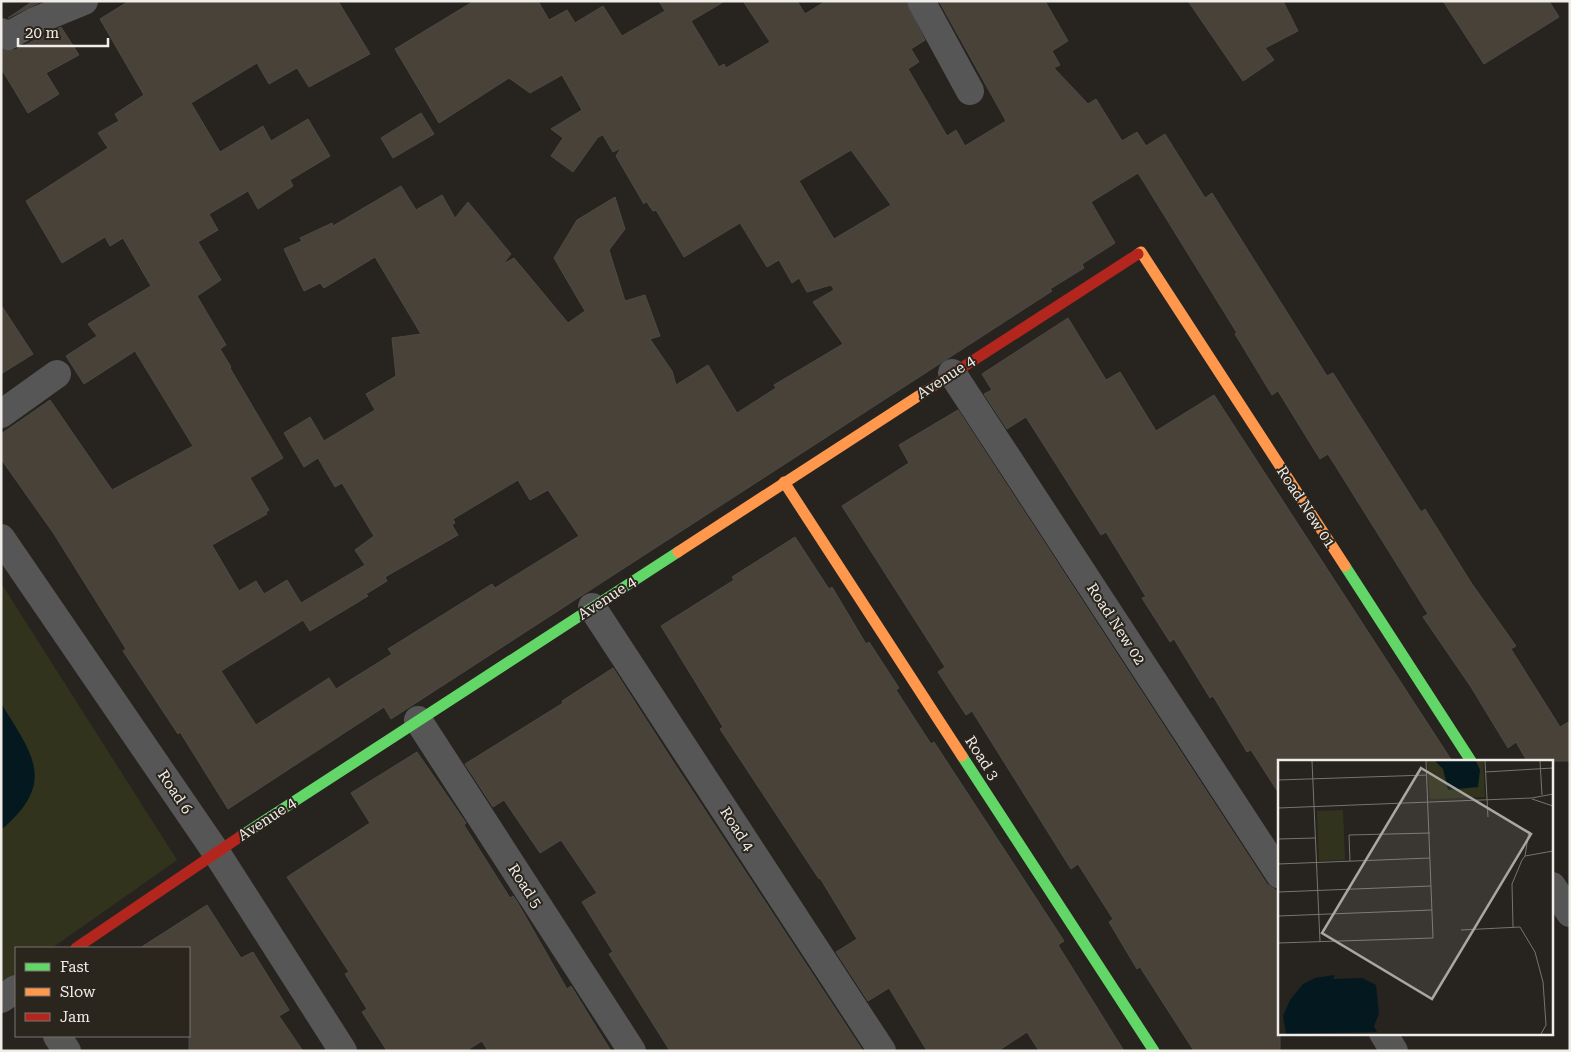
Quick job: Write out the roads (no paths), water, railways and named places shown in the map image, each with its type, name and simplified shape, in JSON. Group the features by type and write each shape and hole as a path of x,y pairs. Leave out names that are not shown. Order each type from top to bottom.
{"street":[{"path":"1,32 8,36 35,21 84,1"},
{"path":"921,1 970,91"},
{"name":"Avenue 4","path":"77,947 216,852 1141,252"},
{"name":"Road New 01","path":"1141,252 1470,760"},
{"name":"Road New 02","path":"952,373 1278,872"},
{"path":"1,414 57,374"},
{"name":"Road 3","path":"784,482 1154,1051"},
{"name":"Road 6","path":"1,538 216,852 343,1051"},
{"name":"Road 4","path":"592,607 882,1051"},
{"name":"Road 5","path":"418,720 632,1051"},
{"path":"1554,889 1570,913"},
{"path":"1,999 15,990"},
{"path":"1384,1034 1394,1051"},
{"path":"58,1037 67,1051"}],"water":[{"path":"1,703 30,753 34,768 34,782 29,797 19,813 1,830"}]}
